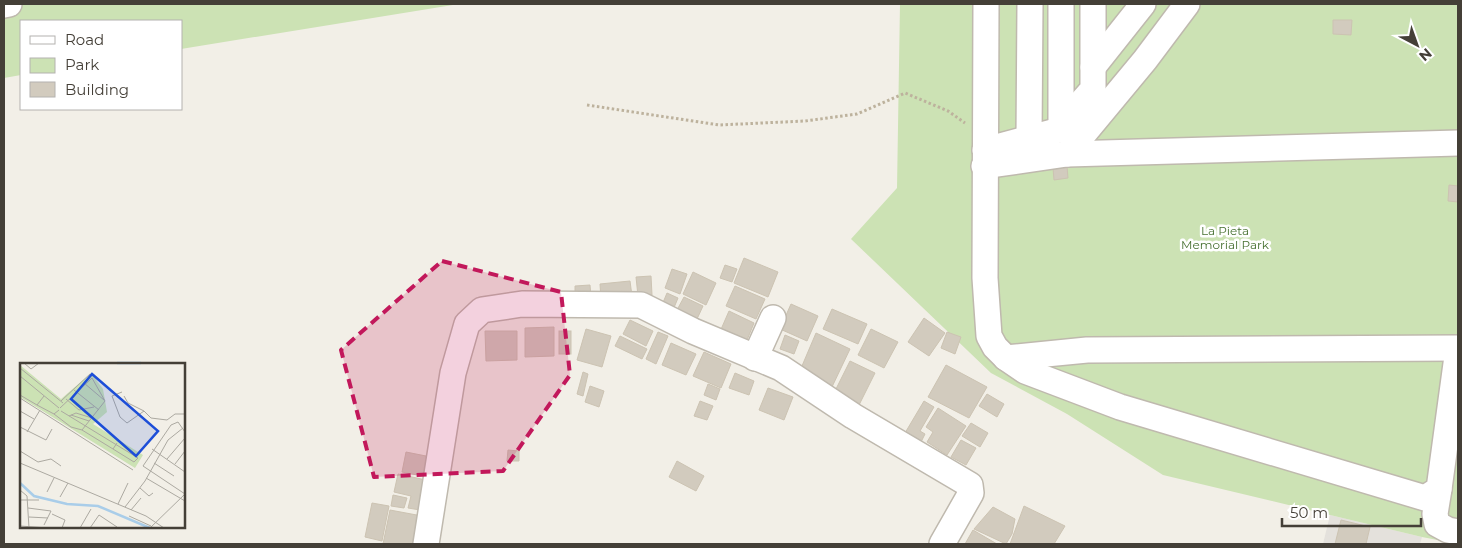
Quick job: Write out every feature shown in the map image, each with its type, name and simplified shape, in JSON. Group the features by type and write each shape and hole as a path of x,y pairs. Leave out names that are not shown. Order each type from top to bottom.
{"street":[{"path":"4,5 9,4"},
{"path":"986,4 985,278 990,336 995,347 1006,358 1025,370 1120,407 1419,497 1425,498 1440,489"},
{"path":"1029,138 1030,4"},
{"path":"1061,4 1061,125"},
{"path":"1093,67 1143,4"},
{"path":"1067,154 1145,60 1187,4"},
{"path":"985,151 1056,131 1093,89 1097,6"},
{"path":"985,151 1067,154 1458,143"},
{"path":"426,544 453,372 467,324 482,310 522,304 641,305 755,358 781,368 853,416 970,485 971,493 942,544"},
{"path":"755,358 773,318"},
{"path":"1006,358 1087,350 1458,349 1440,489 1435,514 1437,524 1448,530 1458,532"}],"path":[{"path":"587,105 719,125 804,121 857,114 905,93 948,111 985,151"}],"highlighted area":[{"path":"442,261 561,292 570,375 503,471 374,477 341,350"}],"shaded area":[{"path":"1330,515 1422,537 1420,544 1323,544"}],"green space":[{"path":"4,4 459,4 182,49 182,20 20,20 20,75 4,78"},
{"name":"La Pieta Memorial Park","path":"900,4 1458,4 1458,544 1163,475 1067,414 991,373 851,239 897,188"}],"building":[{"path":"1333,20 1352,20 1351,35 1333,34"},
{"path":"1067,166 1068,178 1054,180 1053,168"},
{"path":"1449,185 1458,186 1458,202 1448,201"},
{"path":"744,258 778,272 768,297 734,283"},
{"path":"725,265 737,269 732,282 720,278"},
{"path":"672,269 687,274 680,294 665,288"},
{"path":"693,272 716,283 706,305 683,294"},
{"path":"651,276 652,295 638,296 636,277"},
{"path":"630,281 632,296 601,299 600,284"},
{"path":"590,285 591,298 575,300 575,286"},
{"path":"735,286 765,299 756,319 726,306"},
{"path":"667,293 678,298 673,310 662,305"},
{"path":"684,297 703,306 697,319 677,310"},
{"path":"791,304 818,316 807,341 780,329"},
{"path":"832,309 867,324 858,344 823,329"},
{"path":"729,311 754,323 745,345 719,334"},
{"path":"924,318 945,333 929,356 908,342"},
{"path":"630,320 653,331 646,346 623,334"},
{"path":"554,327 554,356 525,357 525,328"},
{"path":"586,329 611,336 602,367 577,360"},
{"path":"871,329 898,342 884,368 858,355"},
{"path":"485,331 517,331 517,360 486,361"},
{"path":"559,331 571,331 571,354 559,354"},
{"path":"658,332 668,336 656,364 646,359"},
{"path":"947,332 961,337 955,354 941,348"},
{"path":"816,333 850,349 831,389 799,373"},
{"path":"785,335 799,341 794,354 780,349"},
{"path":"620,336 647,349 642,359 615,346"},
{"path":"671,343 696,354 686,375 662,365"},
{"path":"704,352 731,364 721,388 693,376"},
{"path":"850,361 875,373 858,407 833,395"},
{"path":"946,365 987,387 969,418 928,397"},
{"path":"583,372 588,374 583,396 577,394"},
{"path":"735,373 754,381 749,395 729,388"},
{"path":"708,384 720,389 716,400 704,395"},
{"path":"590,386 604,391 599,407 585,402"},
{"path":"768,388 793,397 784,420 759,410"},
{"path":"987,394 1004,404 997,417 979,406"},
{"path":"700,401 713,406 707,420 694,416"},
{"path":"924,401 934,407 920,431 925,434 921,442 905,433"},
{"path":"938,408 966,426 947,455 927,442 933,432 926,427"},
{"path":"971,423 988,433 980,447 962,436"},
{"path":"961,440 976,448 966,465 951,457"},
{"path":"508,450 519,451 519,461 507,461"},
{"path":"406,452 431,457 427,477 402,472"},
{"path":"677,461 704,476 696,491 669,477"},
{"path":"398,474 426,480 420,510 408,508 411,496 394,492"},
{"path":"393,495 407,498 404,508 391,506"},
{"path":"372,503 389,506 382,541 365,537"},
{"path":"1024,506 1065,526 1054,544 1010,544"},
{"path":"993,507 1015,519 1012,534 1006,544 974,529"},
{"path":"390,510 422,516 416,544 383,544"},
{"path":"1341,520 1370,527 1366,544 1335,544"},
{"path":"973,530 997,544 965,544"}]}
